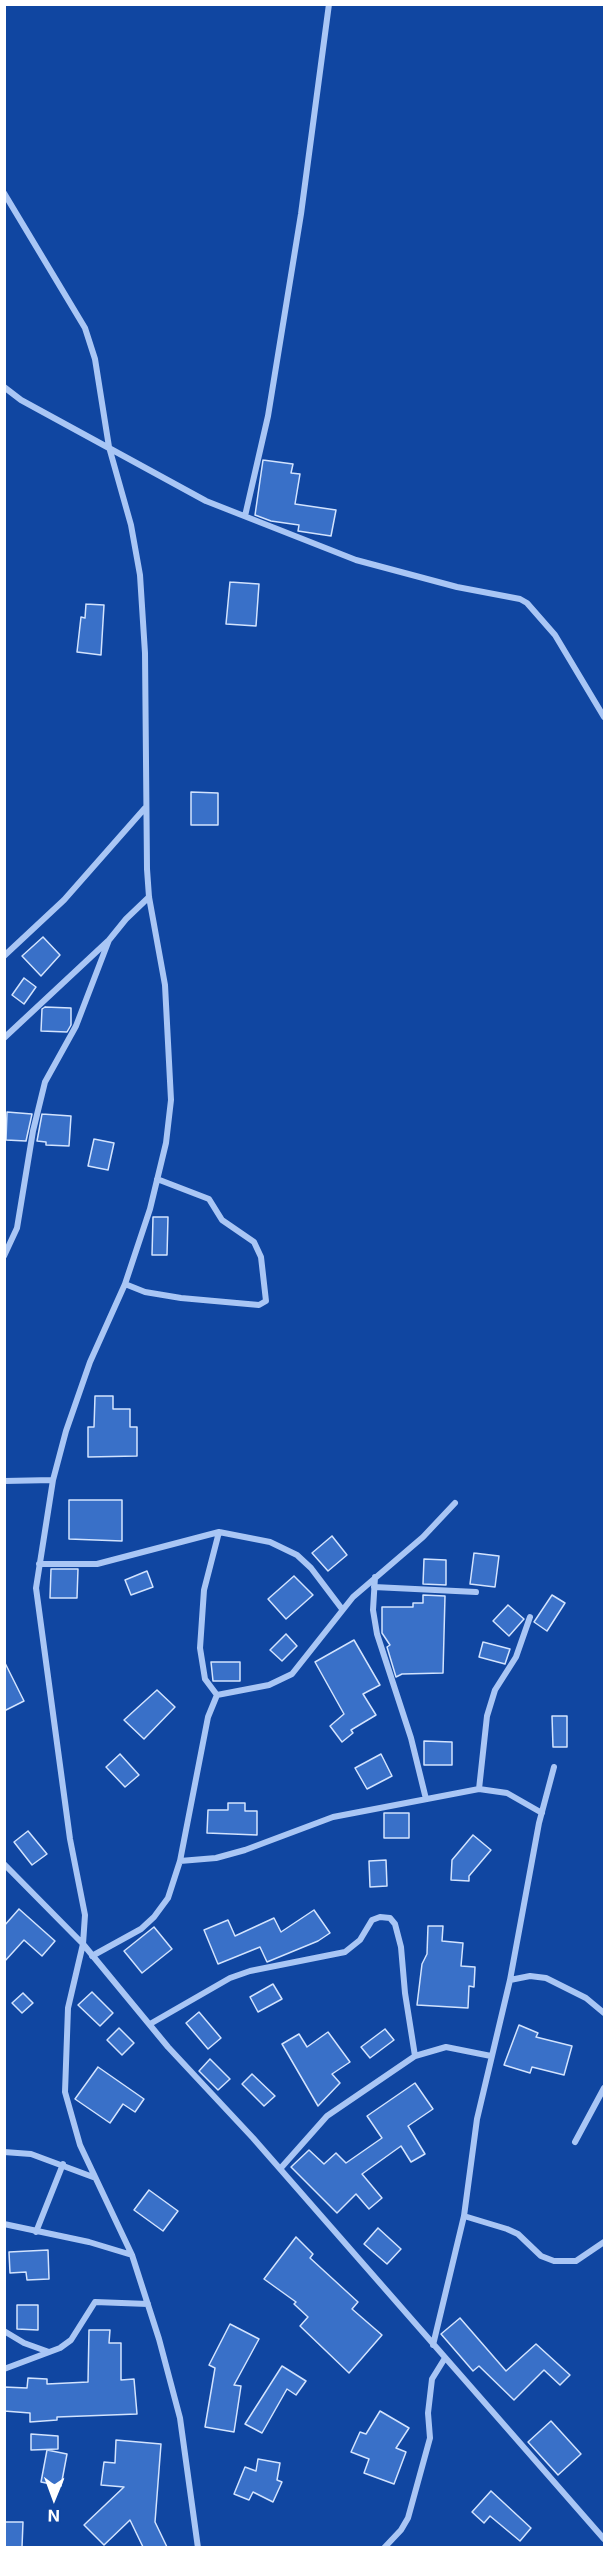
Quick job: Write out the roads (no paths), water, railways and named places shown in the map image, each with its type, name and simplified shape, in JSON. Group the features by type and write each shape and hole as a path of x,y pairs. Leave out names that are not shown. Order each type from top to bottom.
{"street":[{"path":"245,516 268,416 302,202 329,4"},
{"path":"4,193 85,328 95,359 109,447 131,525 140,575 145,653 145,808 149,897 165,985 170,1043 171,1100 166,1143 150,1209 125,1284 90,1362 66,1431 53,1480 36,1588 70,1839 85,1914 83,1944 68,2008 65,2092 80,2145 93,2178 132,2255 148,2304 180,2418 198,2547"},
{"path":"4,387 21,399 206,501 356,560 527,603 555,635 604,717"},
{"path":"4,956 64,900 145,808"},
{"path":"4,1038 109,940 126,919 149,897"},
{"path":"4,1256 17,1228 33,1131 45,1082 76,1026 109,940"},
{"path":"125,1284 145,1292 191,1299 259,1305 266,1301 261,1257 254,1242 222,1220 209,1199 157,1179"},
{"path":"4,1481 53,1480"},
{"path":"217,1695 269,1686 292,1674 322,1638 342,1609 375,1577 423,1537 455,1503"},
{"path":"39,1564 97,1564 219,1532 270,1542 297,1555 311,1568 342,1609"},
{"path":"217,1695 205,1679 200,1648 204,1590 219,1532"},
{"path":"375,1577 373,1610 376,1634 411,1738 426,1799"},
{"path":"374,1587 476,1592"},
{"path":"479,1788 487,1716 495,1690 516,1658 530,1617"},
{"path":"92,1956 126,1940 154,1917 168,1898 180,1861 208,1717 217,1695"},
{"path":"433,2345 464,2216 477,2119 510,1980 542,1813 554,1767"},
{"path":"180,1861 216,1858 272,1842 333,1817 479,1788 507,1793 542,1813"},
{"path":"4,1864 83,1944 150,2024 604,2539"},
{"path":"150,2024 230,1978 250,1971 345,1952 360,1940 372,1920 380,1917 390,1918 401,1947 405,1993 415,2056"},
{"path":"510,1980 530,1976 546,1978 585,1998 604,2013"},
{"path":"280,2169 327,2116 415,2056 446,2047 491,2056"},
{"path":"575,2142 604,2088"},
{"path":"4,2152 31,2154 63,2164 93,2178"},
{"path":"36,2232 46,2200 63,2164"},
{"path":"464,2216 518,2234 541,2256 554,2261 576,2261 604,2242"},
{"path":"4,2224 89,2242 132,2255"},
{"path":"4,2369 50,2352 71,2340 95,2302 148,2304"},
{"path":"4,2331 24,2343 50,2352"},
{"path":"384,2547 401,2530 408,2518 430,2438 428,2413 432,2379 445,2358"}]}
